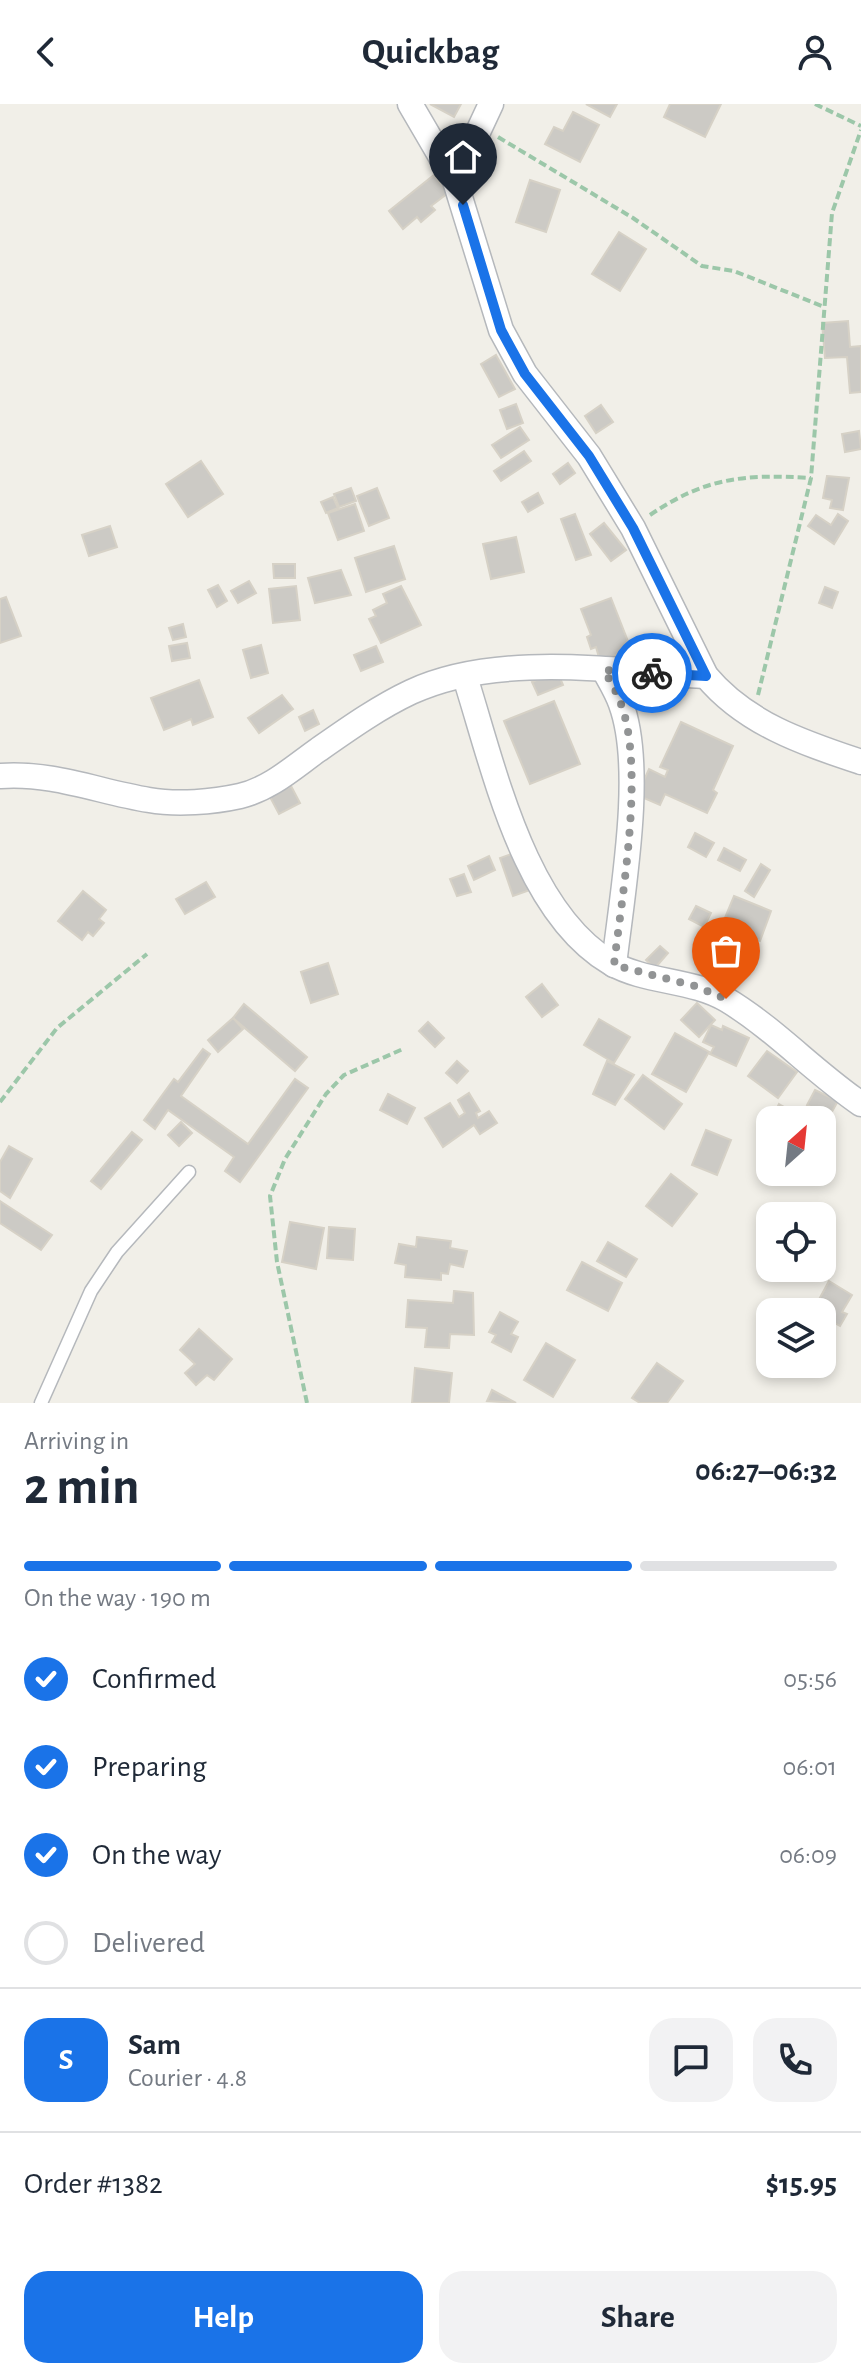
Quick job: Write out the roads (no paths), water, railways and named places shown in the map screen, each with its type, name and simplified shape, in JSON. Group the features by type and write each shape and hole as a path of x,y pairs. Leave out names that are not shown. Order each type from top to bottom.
{"street":[{"path":"410,104 455,181 501,330 525,374 589,456 633,528 706,676 723,696 752,717 800,741 861,762"},
{"path":"455,181 491,104"},
{"path":"0,776 44,777 151,800 194,802 241,796 270,785 366,718 411,692 465,677 535,667 706,676"},
{"path":"604,670 621,703 628,733 629,813 614,965"},
{"path":"465,677 501,790 550,901 581,943 614,965 695,986 726,999 861,1104"}],"lane":[{"path":"41,1403 91,1291 117,1252 189,1172"}]}
